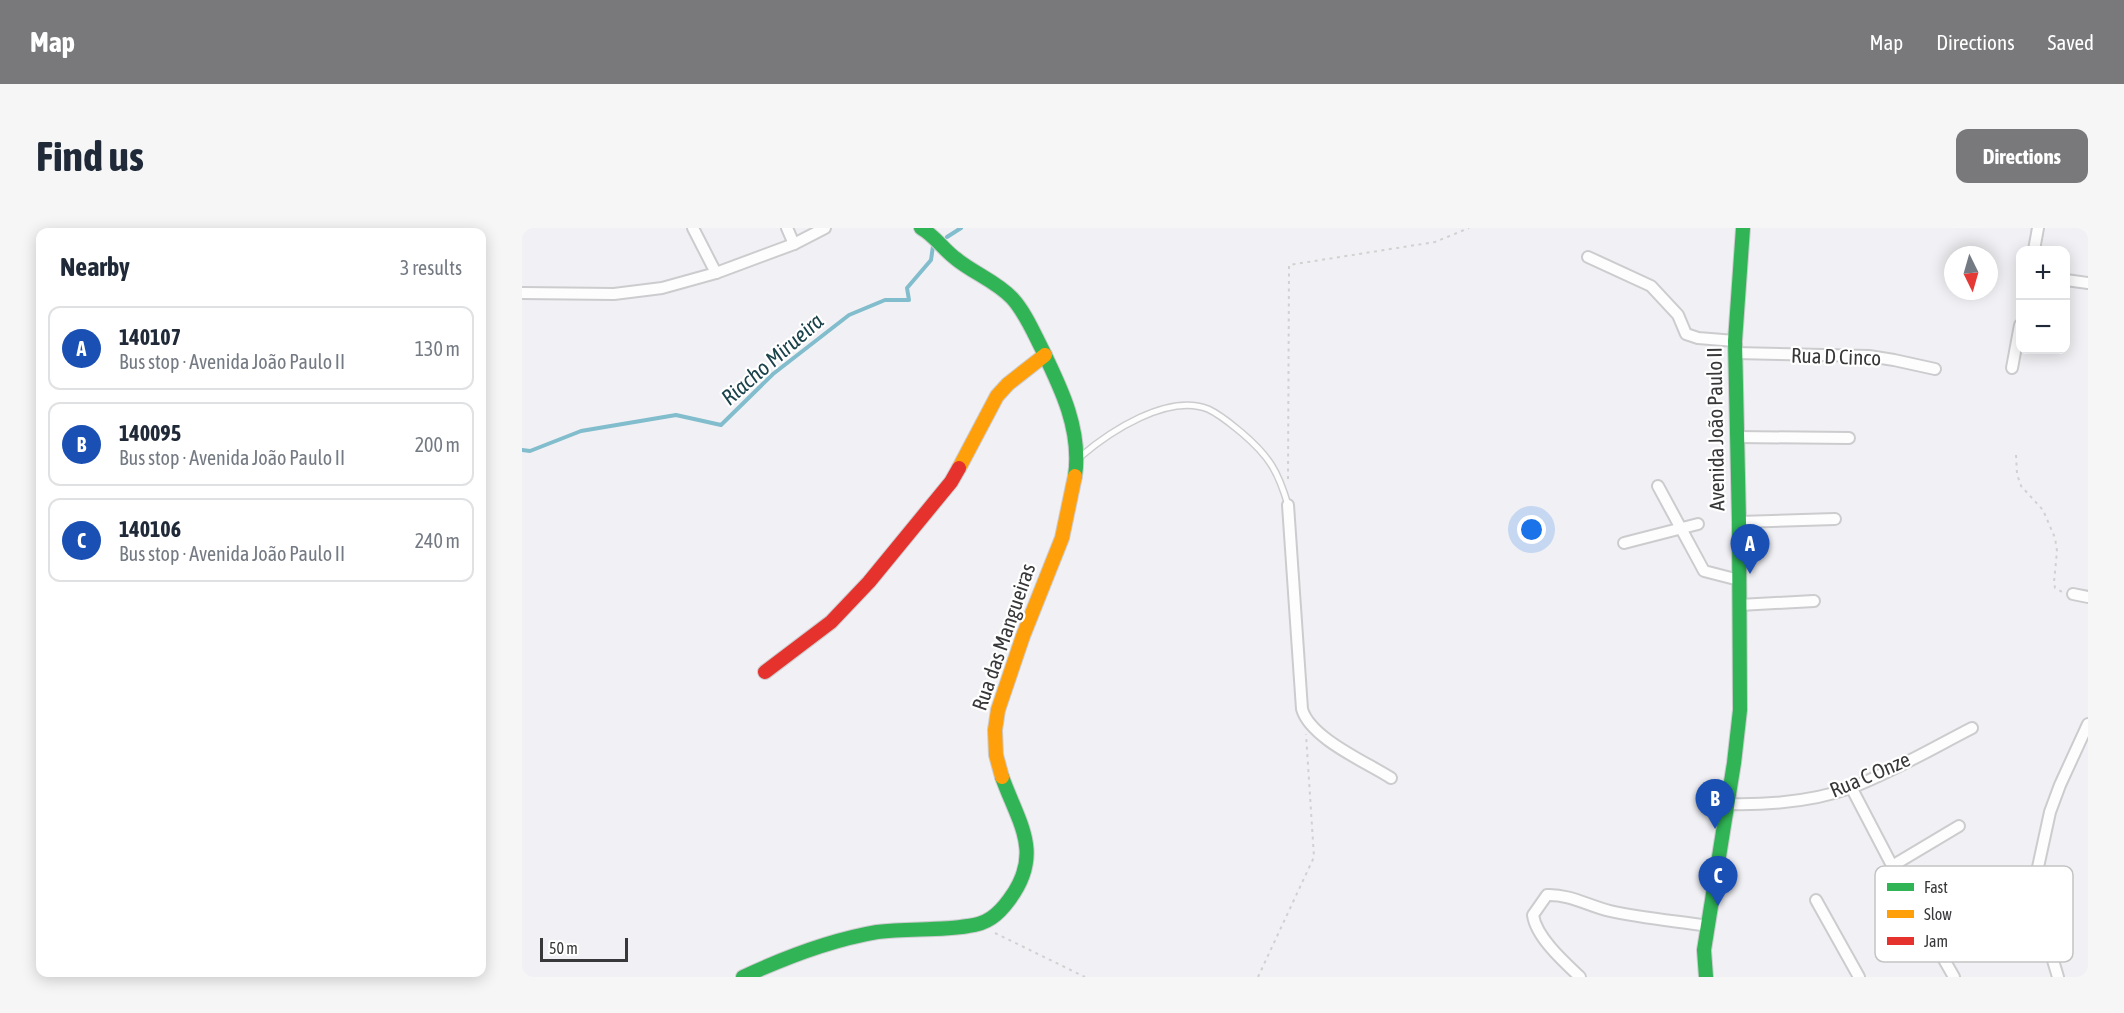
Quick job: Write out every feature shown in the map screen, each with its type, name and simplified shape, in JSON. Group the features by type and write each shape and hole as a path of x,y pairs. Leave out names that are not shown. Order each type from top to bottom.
{"street":[{"path":"693,228 716,273"},
{"path":"787,228 794,244"},
{"path":"522,293 631,293 683,284 794,244 825,228"},
{"name":"Avenida João Paulo II","path":"1706,977 1704,950 1740,710 1735,347 1743,228"},
{"path":"2035,246 2038,228"},
{"name":"Rua das Mangueiras","path":"929,230 954,257 1010,295 1021,310 1065,398 1073,426 1076,460 1061,540 1011,670 994,730 999,771 1023,826 1028,845 1028,861 1024,876 1010,901 992,920 978,925"},
{"name":"Rua D Cinco","path":"1588,257 1651,286 1677,315 1686,334 1698,338 1735,347 1869,356 1935,369"},
{"path":"2070,281 2088,284"},
{"path":"2012,368 2016,346"},
{"path":"765,672 831,622 869,582 951,482 997,396 1008,384 1045,356"},
{"path":"1737,437 1849,438"},
{"path":"1658,486 1704,571 1739,580"},
{"path":"1288,505 1302,709 1305,719 1315,730 1334,743 1392,778"},
{"path":"1739,522 1835,519"},
{"path":"1624,543 1698,524"},
{"path":"2073,594 2088,597"},
{"path":"1739,605 1814,601"},
{"path":"2038,866 2050,812 2060,784 2088,724"},
{"name":"Rua C Onze","path":"1726,804 1789,802 1851,788 1972,728"},
{"path":"1851,788 1892,866 1959,826"},
{"path":"1580,977 1542,936 1534,924 1533,915 1547,895 1575,899 1618,912 1708,926"},
{"path":"1816,900 1859,977"},
{"path":"743,977 798,953 844,938 887,930 978,925"},
{"path":"1946,962 1954,977"},
{"path":"2054,962 2058,977"}],"lane":[{"path":"1076,460 1095,444 1129,423 1167,407 1189,405 1207,409 1224,418 1258,447 1277,471 1288,505"}],"path":[{"path":"1288,481 1288,265 1435,242 1469,228"},
{"path":"2016,455 2017,474 2021,486 2043,510 2055,538 2057,550 2055,588 2059,592 2073,594"},
{"path":"1258,977 1314,857 1305,719"},
{"path":"978,925 1085,977"}],"waterway":[{"name":"Riacho Mirueira","path":"947,237 961,228"},
{"name":"Riacho Mirueira","path":"522,450 530,451 581,431 676,415 721,425 773,374 849,315 885,300 909,300 907,288 931,260 933,246"}],"traffic: fast":[{"path":"921,228 962,263 1006,292 1024,314 1068,408 1075,441 1075,476"},
{"path":"1706,977 1704,950 1734,763 1740,710 1735,341 1743,228"},
{"path":"743,977 825,944 877,932 975,925 996,914 1009,900 1019,883 1025,868 1027,853 1021,824 1002,777"}],"traffic: slow":[{"path":"959,468 997,396 1008,384 1045,355"},
{"path":"1002,777 996,755 995,730 998,710 1023,636 1062,538 1075,476"}],"traffic: jam":[{"path":"765,672 831,622 869,582 951,482 959,468"}],"place":[{"name":"140107","path":"1750,574"},
{"name":"140095","path":"1715,829"},
{"name":"140106","path":"1718,906"}]}
